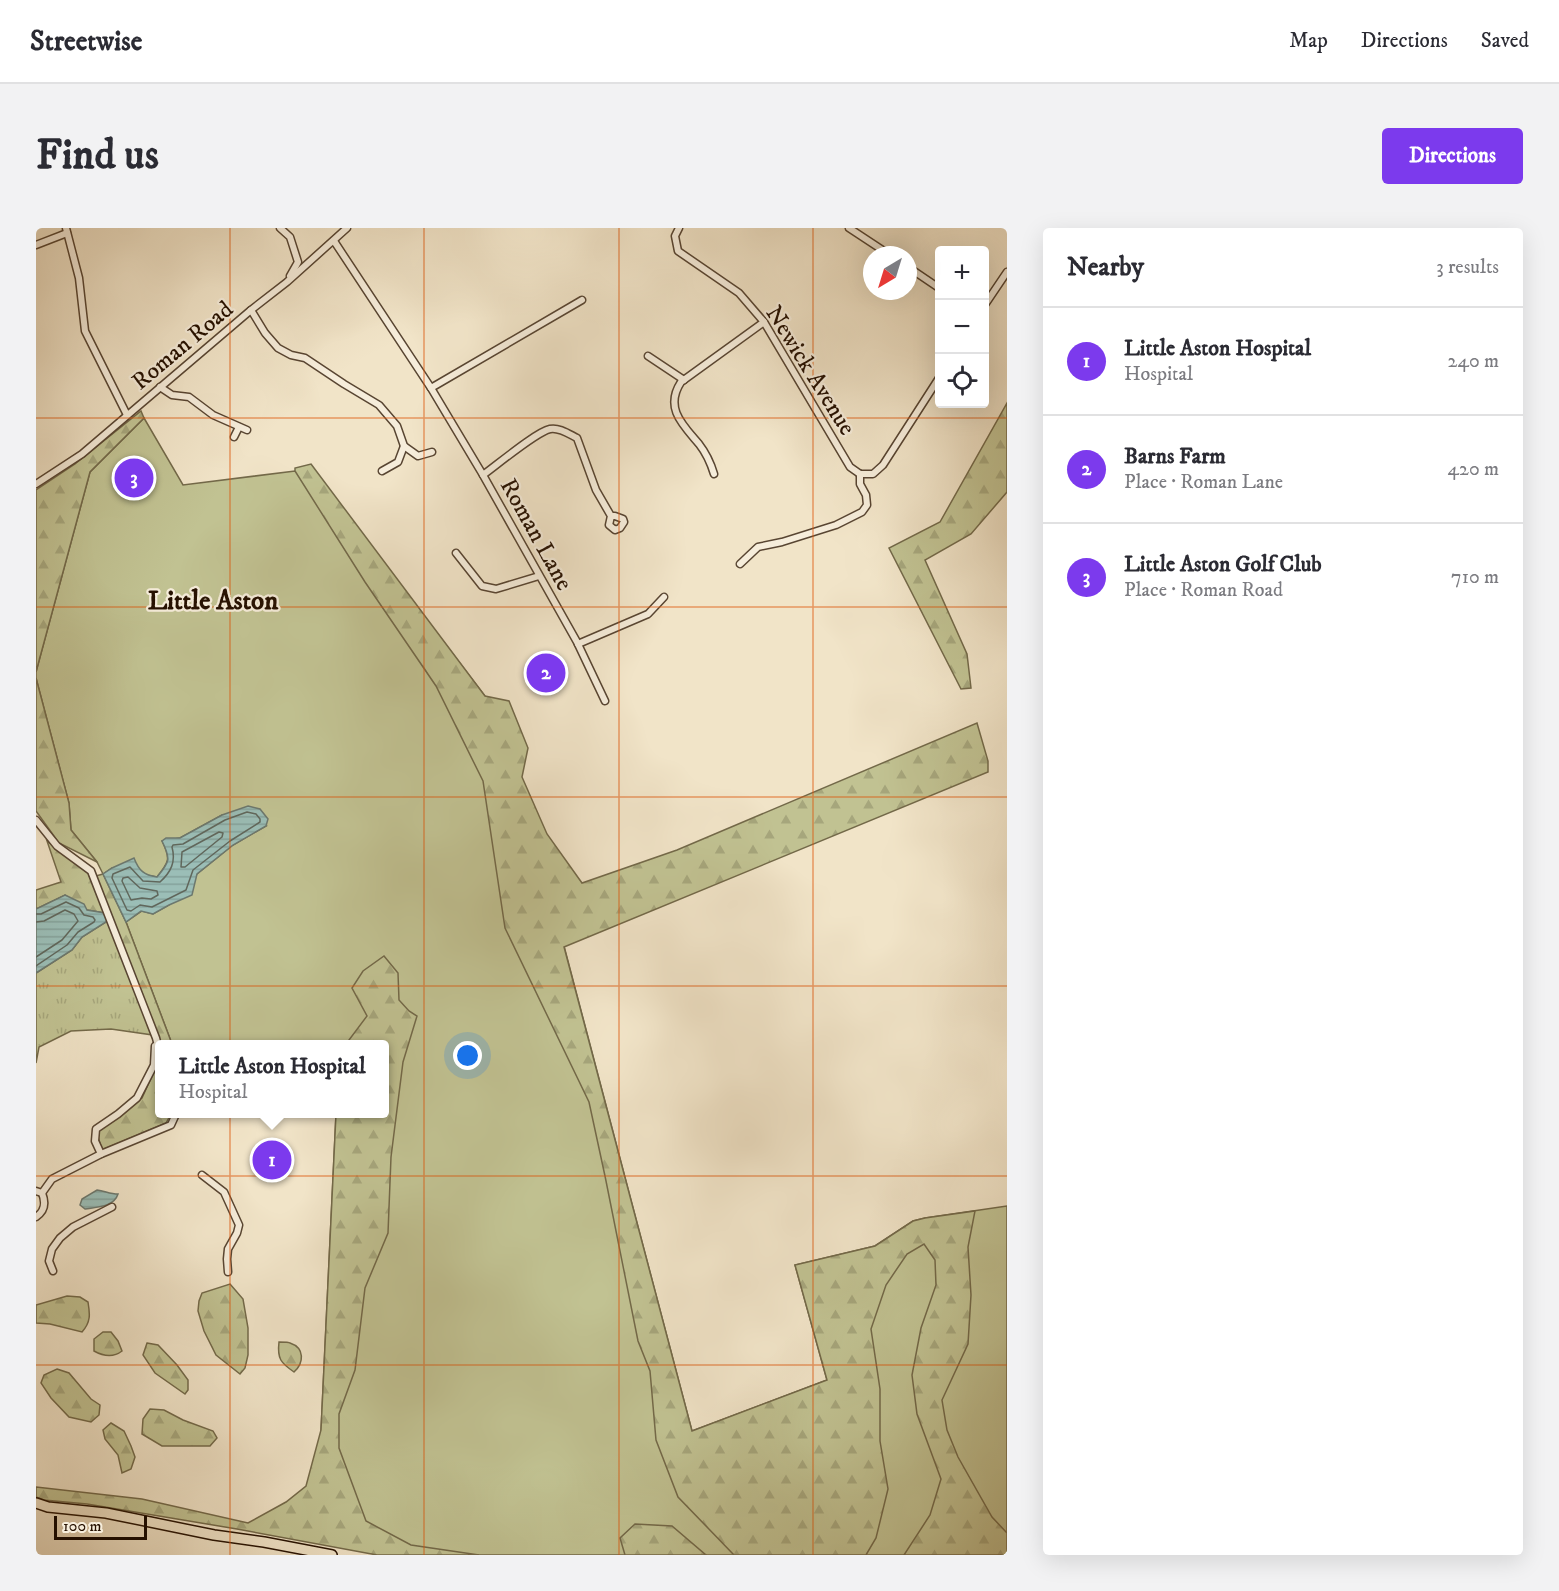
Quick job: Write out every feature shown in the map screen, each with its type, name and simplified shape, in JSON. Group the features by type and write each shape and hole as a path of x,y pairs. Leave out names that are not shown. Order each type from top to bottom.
{"main road":[{"path":"36,1503 48,1507 106,1513 214,1535 332,1555"}],"street":[{"path":"279,228 290,237 298,262 287,282"},
{"name":"Newick Avenue","path":"679,228 675,236 678,251 739,293 764,322 850,467 860,474 860,484 866,495 867,505 862,512 820,531 758,548 741,564"},
{"path":"849,228 876,246"},
{"name":"Roman Road","path":"36,484 82,454 250,310 287,282 334,241 344,229"},
{"path":"36,245 66,230 79,278 85,331 127,415"},
{"name":"Roman Lane","path":"334,241 431,388 483,475 578,644 605,701"},
{"path":"988,300 1007,272"},
{"path":"917,273 935,285"},
{"path":"431,388 582,300"},
{"path":"250,310 278,348 291,355 305,358 379,405 397,426 404,446 418,456 432,452"},
{"path":"714,474 706,455 688,433 675,411 677,388 684,380 764,322"},
{"path":"648,356 684,380"},
{"path":"860,474 873,474 883,465 935,384"},
{"path":"160,387 172,395 189,397 213,415 247,430"},
{"path":"234,437 239,427"},
{"path":"483,475 537,435 551,428 560,430 577,438 596,490 611,516"},
{"path":"382,471 398,462 404,446"},
{"path":"456,553 482,586 496,589 539,576"},
{"path":"578,644 648,614 664,597"},
{"path":"36,820 57,846 91,871 156,1038"},
{"path":"101,1154 95,1141 96,1129 137,1098 154,1065 155,1052"},
{"path":"36,1217 43,1210 45,1201 39,1192 52,1179 101,1154 171,1125 174,1118"},
{"path":"202,1175 224,1192 239,1226 228,1249 228,1272"},
{"path":"52,1271 49,1261 52,1250 60,1238 73,1227 112,1207"}],"green space":[{"path":"1007,403 1007,492 971,534 925,560 967,654 971,688 961,689 889,548 940,522"},
{"path":"141,411 144,418 90,472 36,672 36,490 75,464"},
{"path":"144,418 183,485 295,471 326,488 485,696 564,946 692,1431 827,1380 795,1265 875,1246 913,1221 1007,1206 1007,1555 377,1555 321,1430 336,1118 389,1118 389,1040 170,1040 126,922 142,911 153,914 169,905 197,874 233,845 266,826 222,815 180,838 162,841 168,856 164,868 157,877 146,875 138,868 112,868 103,874 97,862 71,830 69,803 36,672 90,472"},
{"path":"311,464 485,696 509,701 528,748 522,777 547,834 582,883 677,850 977,723 988,761 988,772 564,947 692,1431 827,1380 795,1265 875,1246 913,1221 975,1211 968,1247 971,1295 968,1344 942,1400 947,1430 958,1457 992,1517 1007,1533 1007,1555 904,1555 930,1515 941,1479 917,1414 912,1375 921,1328 936,1285 935,1260 924,1244 907,1254 886,1285 871,1329 880,1389 880,1441 888,1489 876,1538 866,1555 734,1555 678,1497 656,1440 650,1371 638,1341 589,1102 505,928 483,781 436,686 365,582 295,471 295,468"},
{"path":"36,678 69,803 71,830 97,862 59,843 36,811"},
{"path":"47,841 88,873 105,913 87,910 65,895 36,909 36,890 61,882"},
{"path":"103,874 126,922 170,1040 158,1040 96,876"},
{"path":"109,920 153,1035 111,1029 71,1031 39,1047 36,1063 36,973 72,950 82,937"},
{"path":"384,956 398,973 399,1000 417,1016 403,1062 391,1157 388,1233 365,1288 355,1370 339,1414 339,1448 366,1521 411,1545 479,1555 377,1555 237,1529 36,1497 36,1487 142,1499 248,1523 286,1502 306,1486 321,1430 336,1118 389,1118 389,1040 349,1040 367,1016 352,988 363,971"},
{"path":"155,1069 155,1118 169,1118 166,1123 102,1150 98,1137 99,1128 142,1098"},
{"path":"230,1284 243,1299 248,1328 248,1355 245,1368 240,1374 216,1355 204,1331 198,1311 202,1293"},
{"path":"67,1296 80,1297 88,1302 89,1318 82,1332 36,1323 36,1305"},
{"path":"103,1332 111,1332 122,1351 108,1356 94,1351 94,1339"},
{"path":"279,1342 295,1345 300,1352 300,1364 294,1372 281,1360"},
{"path":"147,1343 158,1345 177,1365 188,1380 188,1390 185,1394 155,1373 143,1355"},
{"path":"57,1369 69,1373 91,1399 100,1405 99,1415 91,1422 69,1417 51,1398 41,1383 44,1375"},
{"path":"150,1409 164,1410 213,1431 217,1438 210,1446 162,1446 142,1434 143,1419"},
{"path":"111,1423 124,1431 135,1457 131,1469 122,1473 118,1455 105,1439 103,1430"},
{"path":"635,1524 672,1526 706,1555 625,1555 620,1538"}],"water":[{"path":"248,806 260,809 268,819 266,826 233,845 197,874 192,895 153,914 141,911 126,922 103,874 134,858 142,872 157,877 165,868 168,860 162,841 166,838 180,838 222,815"},
{"path":"65,895 84,904 87,910 105,913 109,920 82,937 72,950 36,973 36,909"},
{"path":"97,1190 118,1194 113,1202 104,1206 85,1209 80,1205 82,1199"}],"place":[{"name":"Little Aston Golf Club","path":"134,478"},
{"name":"Barns Farm","path":"546,673"},
{"name":"Little Aston Hospital","path":"272,1160"}],"district":[{"name":"Little Aston","path":"213,600"}]}
